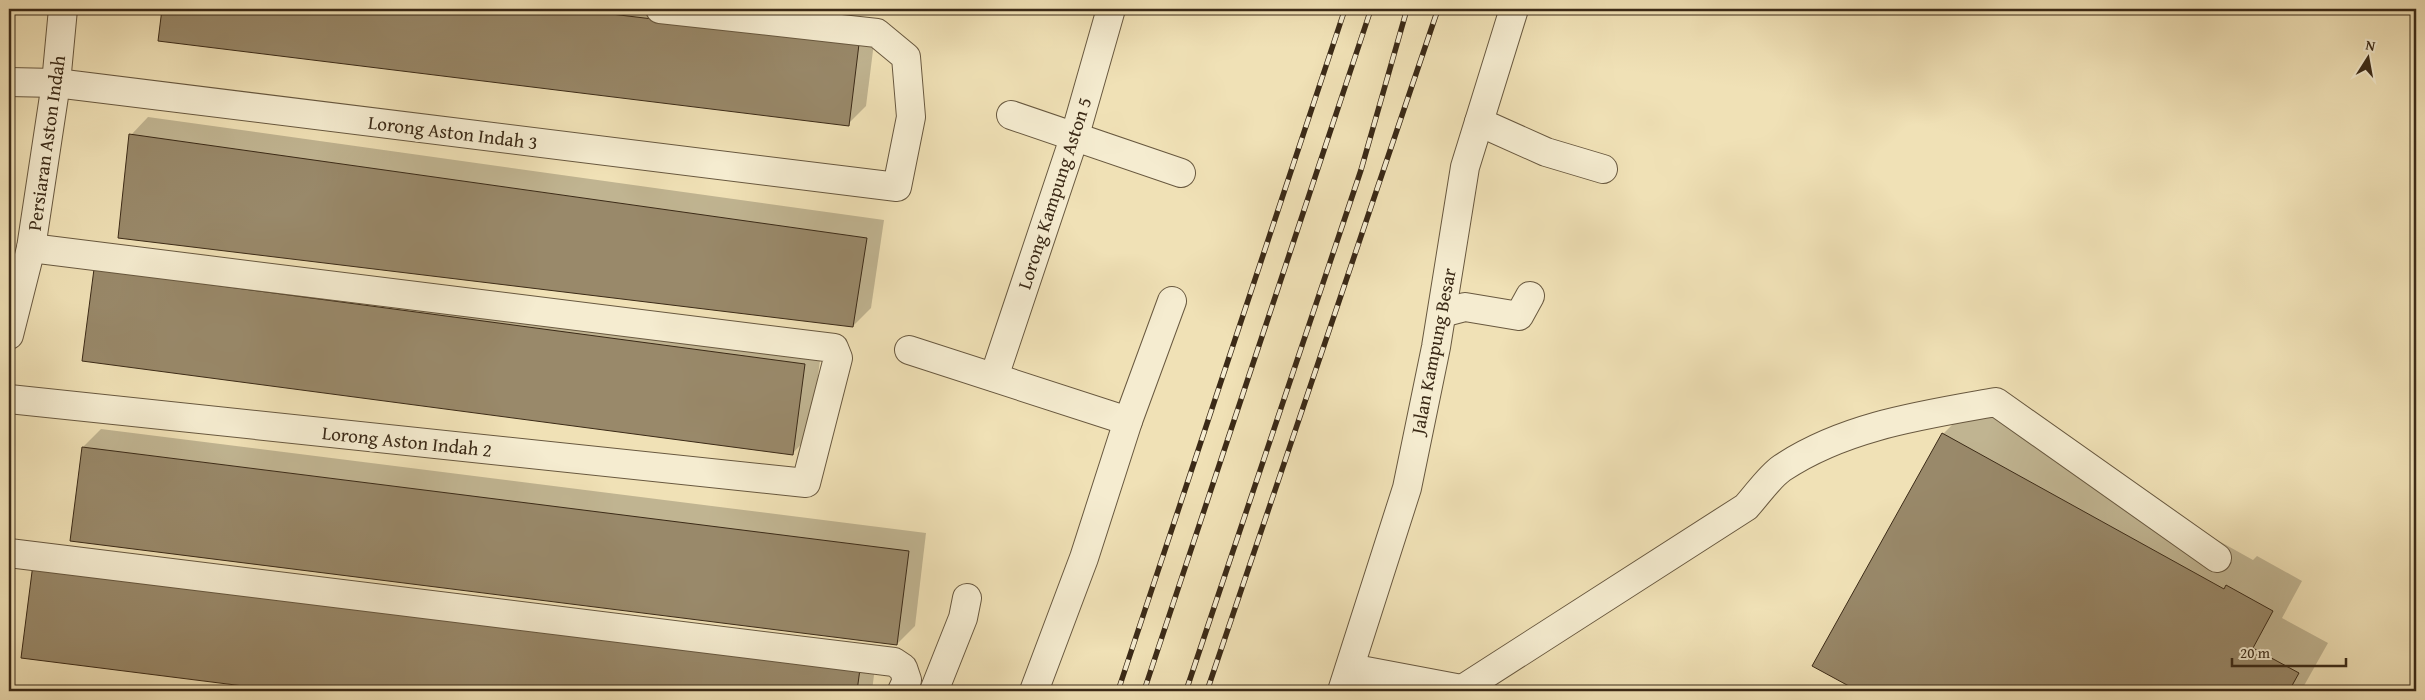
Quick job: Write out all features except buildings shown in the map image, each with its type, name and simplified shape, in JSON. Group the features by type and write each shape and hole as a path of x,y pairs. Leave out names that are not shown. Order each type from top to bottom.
{"street":[{"name":"Persiaran Aston Indah","path":"9,335 31,248 56,83 62,9"},
{"name":"Lorong Aston Indah 3","path":"9,82 56,83 897,187 911,117 906,57 877,33 660,9"},
{"name":"Lorong Kampung Aston 5","path":"994,377 1074,136 1111,9"},
{"name":"Jalan Kampung Besar","path":"1348,684 1407,488 1442,313 1465,167 1514,9"},
{"path":"1010,115 1181,173"},
{"path":"1479,122 1546,152 1603,169"},
{"name":"Lorong Aston Indah 2","path":"9,399 806,483 838,358 834,348 31,248"},
{"path":"1442,313 1465,307 1519,316 1530,296"},
{"path":"1034,691 1084,558 1128,421 1172,301"},
{"path":"909,350 1128,421"},
{"path":"1348,684 1468,690 1746,508 1781,469 1842,437 1913,417 1996,402 2217,558"},
{"path":"9,553 894,662 903,668 907,680 902,691"},
{"path":"934,691 963,618 967,598"}],"railway":[{"path":"1118,691 1345,9"},
{"path":"1144,691 1371,9"},
{"path":"1186,691 1361,170 1407,9"},
{"path":"1207,691 1438,9"}]}
